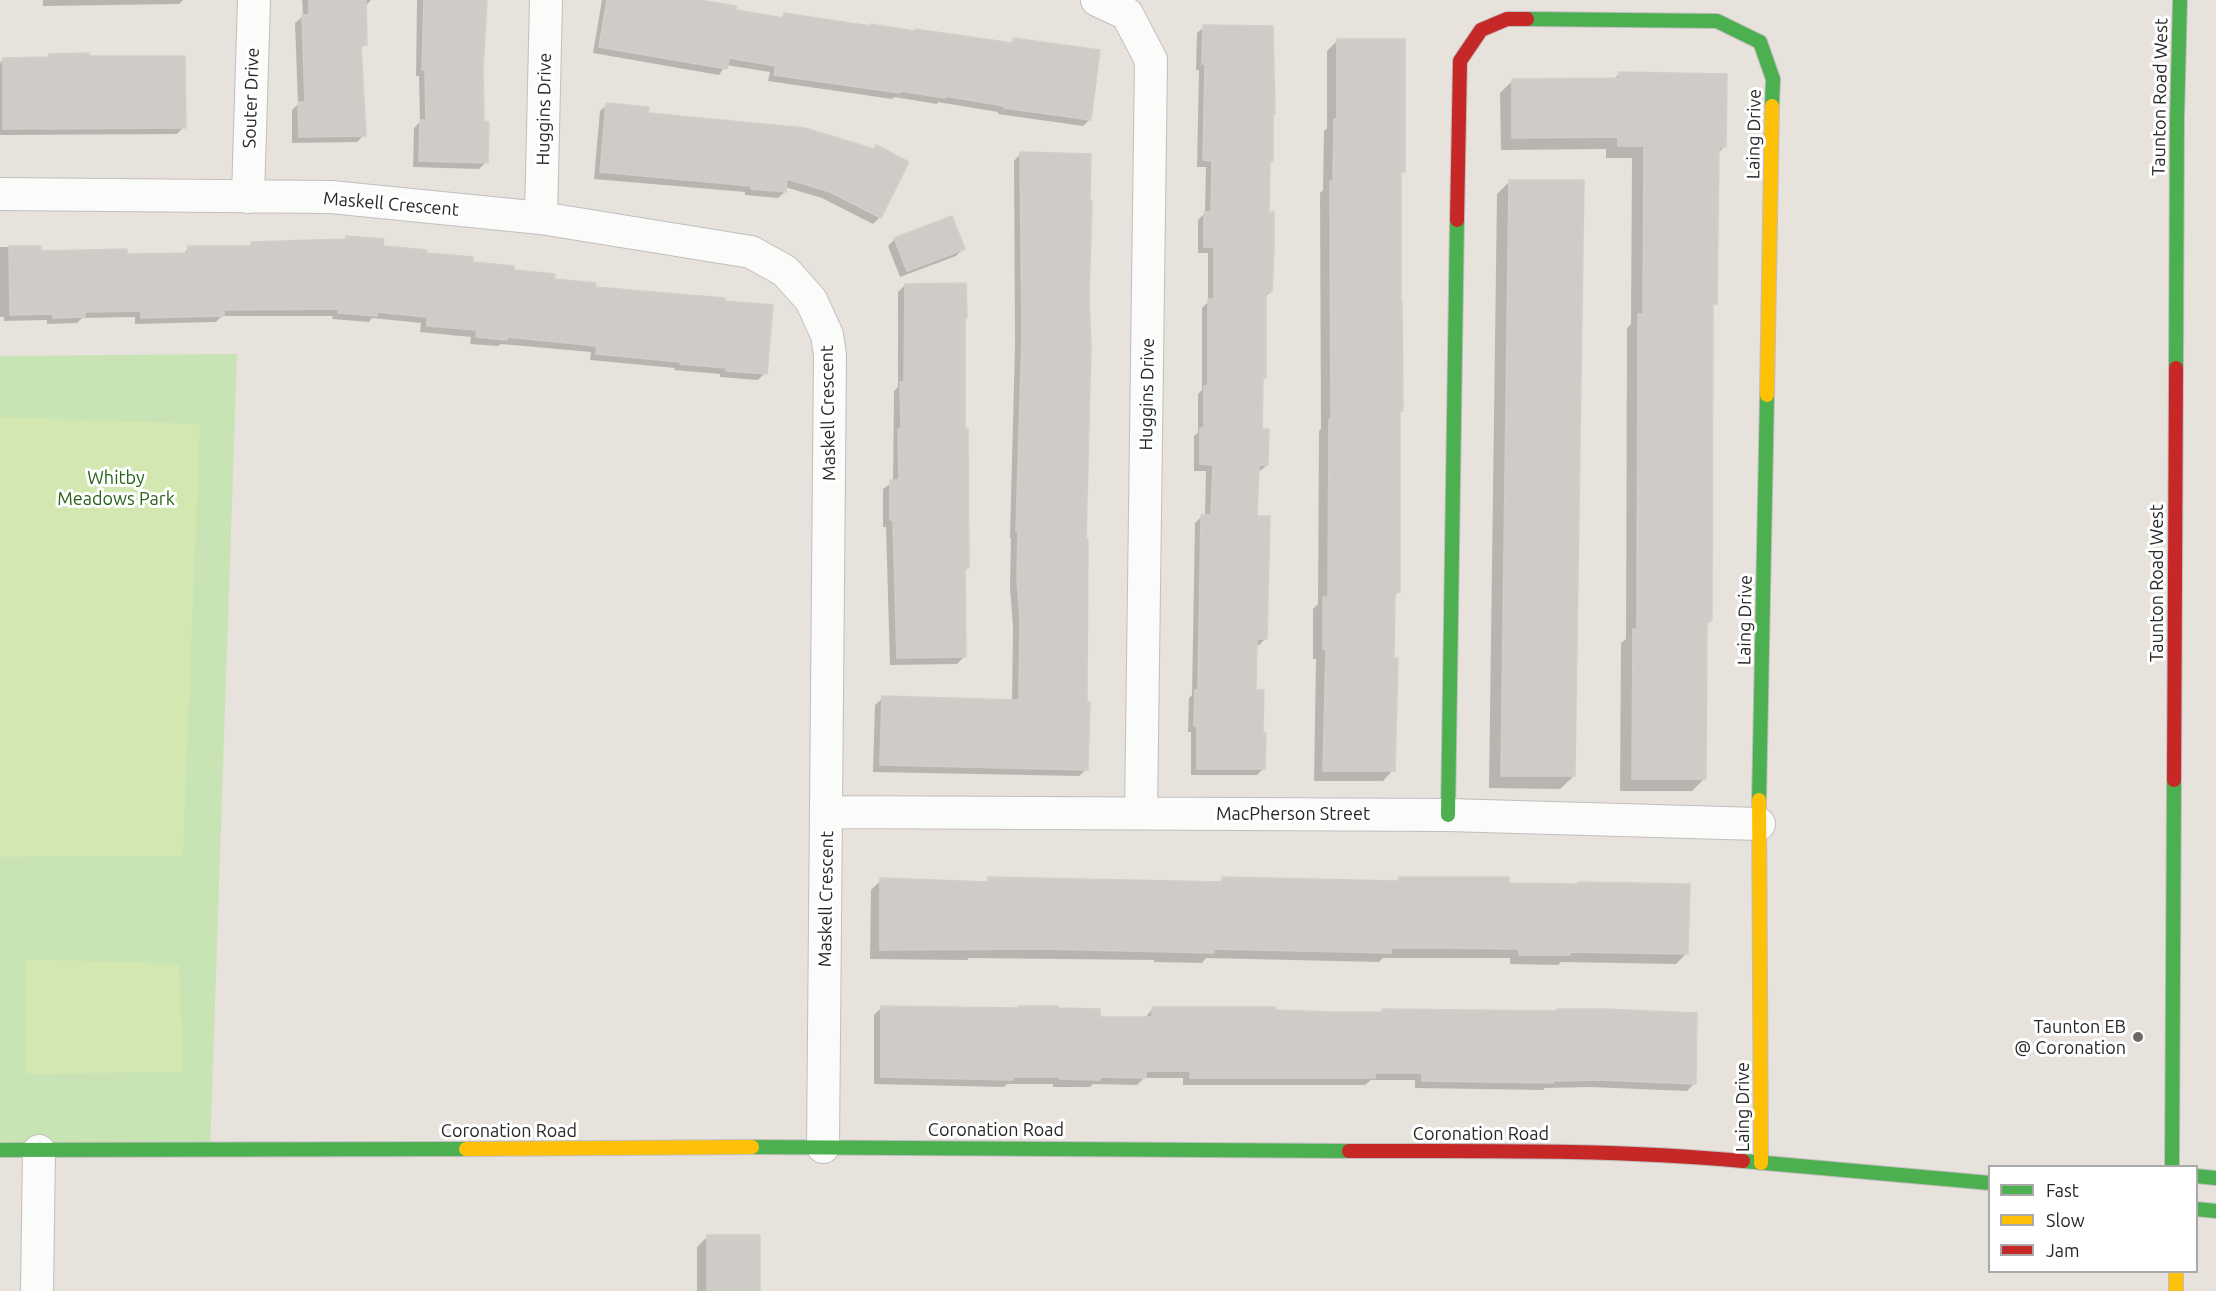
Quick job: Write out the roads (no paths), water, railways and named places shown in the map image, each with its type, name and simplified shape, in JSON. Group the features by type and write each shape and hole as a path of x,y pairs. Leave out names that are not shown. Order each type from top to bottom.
{"street":[{"name":"Souter Drive","path":"248,196 254,0"},
{"name":"Huggins Drive","path":"541,218 546,0"},
{"name":"Huggins Drive","path":"1097,0 1127,14 1151,60 1141,813"},
{"name":"Taunton Road West","path":"2172,1165 2177,131 2180,0"},
{"name":"Laing Drive","path":"1448,815 1460,61 1481,30 1507,19 1717,21 1760,42 1773,79 1759,824 1761,1163"},
{"name":"Maskell Crescent","path":"0,194 331,197 541,218 752,252 785,271 811,300 827,335 830,364 823,1147"},
{"name":"MacPherson Street","path":"826,812 1448,815 1759,824"},
{"name":"Coronation Road","path":"0,1150 823,1147 1565,1152 1678,1155 1988,1183"},
{"path":"38,1291 39,1151"},
{"path":"2198,1176 2216,1178"},
{"path":"2198,1209 2216,1211"},
{"path":"2176,1273 2176,1291"}],"place":[{"name":"Taunton EB @ Coronation","path":"2138,1037"}],"park label":[{"name":"Whitby Meadows Park","path":"116,488"}]}
